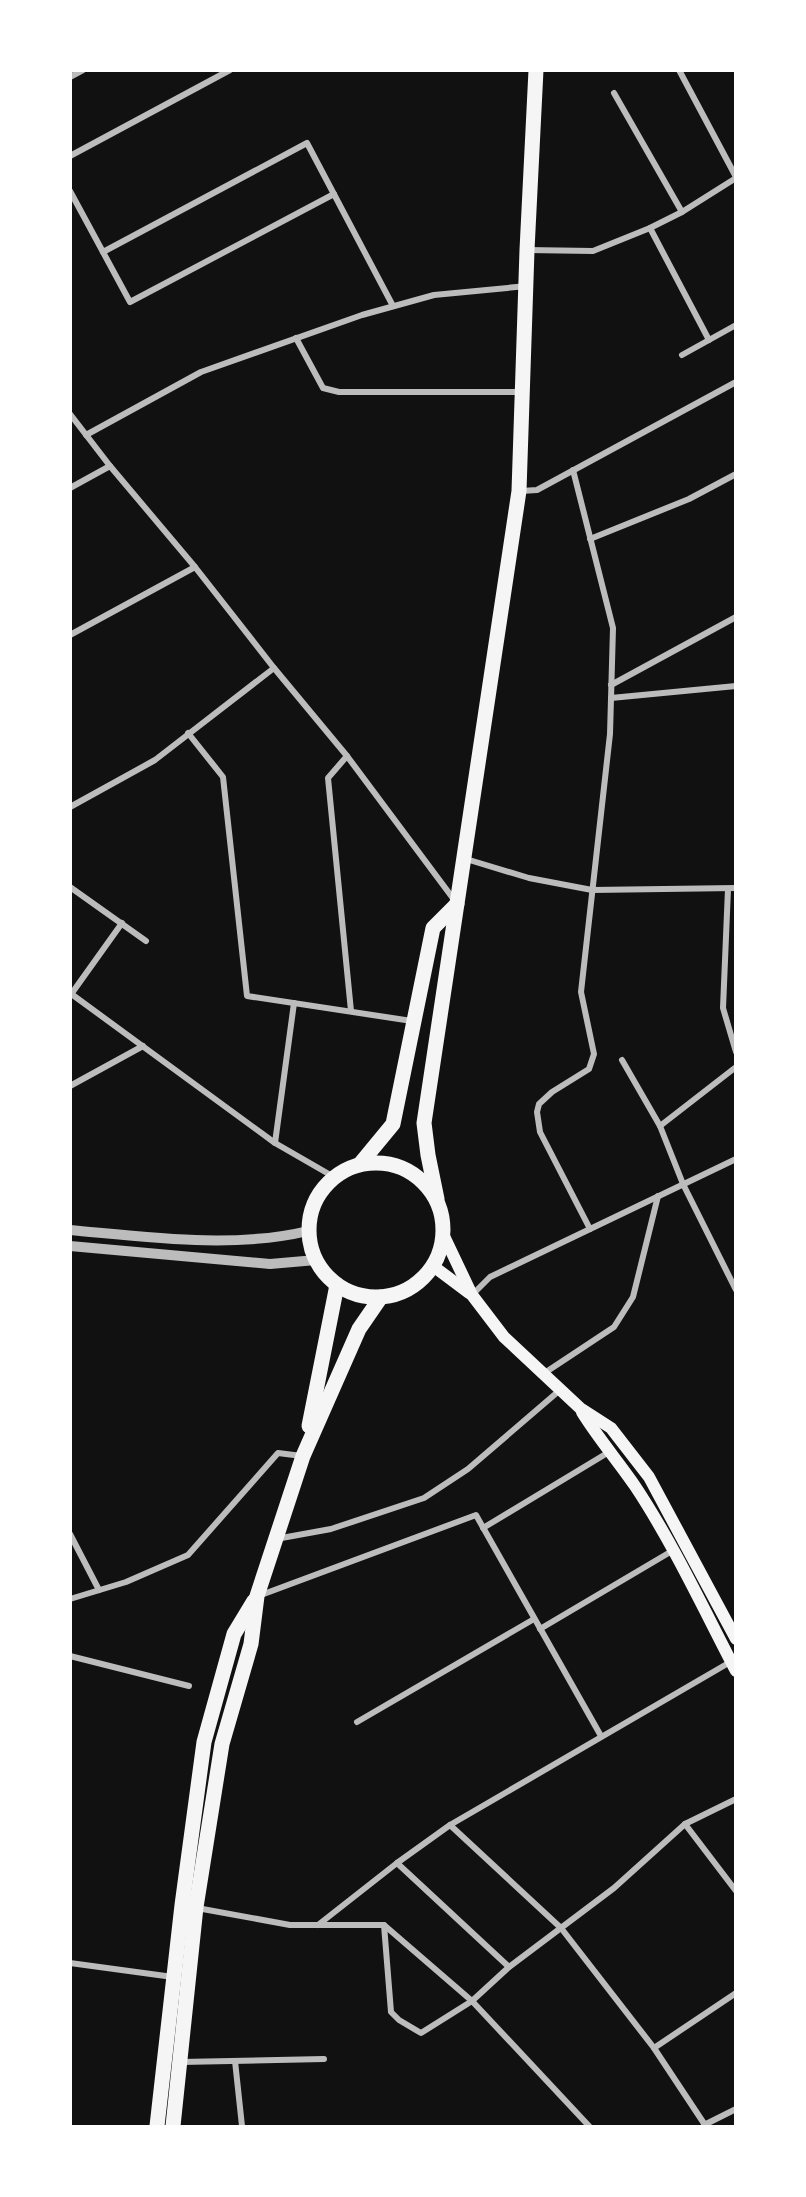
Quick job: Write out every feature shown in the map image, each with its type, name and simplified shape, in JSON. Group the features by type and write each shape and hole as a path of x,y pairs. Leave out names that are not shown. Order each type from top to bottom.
{"main road":[{"path":"437,1199 424,1181 405,1168 383,1162 360,1164 334,1177 320,1192 311,1211 308,1232 310,1246 316,1260 325,1274 337,1285 358,1295 381,1297 402,1293 420,1282 439,1257 444,1236 443,1217 428,1155 424,1123 457,904 466,859 519,491 536,70"},
{"path":"360,1164 393,1124 433,928 457,904"},
{"path":"444,1236 472,1295 504,1337 580,1408 611,1428 649,1477 735,1639"},
{"path":"434,1266 472,1295"},
{"path":"303,1456 337,1285"},
{"path":"157,2127 172,2062 204,1742 234,1634 257,1596 303,1456 359,1329 381,1297"},
{"path":"580,1408 635,1486 734,1664"},
{"path":"173,2127 174,1977 189,1906"}],"street":[{"path":"70,77 83,70"},
{"path":"70,156 230,70"},
{"path":"527,250 593,251 650,228 682,212 735,177 679,70"},
{"path":"614,93 682,212"},
{"path":"103,252 307,143 393,306"},
{"path":"70,191 130,302 334,194"},
{"path":"650,228 709,340"},
{"path":"87,435 201,372 362,315 434,295 527,286"},
{"path":"682,355 735,325"},
{"path":"296,338 323,388 339,392 523,392"},
{"path":"519,491 537,490 735,382"},
{"path":"70,414 347,756 457,904"},
{"path":"70,488 110,466"},
{"path":"573,471 613,628 609,734 581,992 594,1054 589,1069 552,1092 539,1104 537,1113 540,1132 590,1229"},
{"path":"590,539 689,499 735,474"},
{"path":"70,635 195,567"},
{"path":"611,685 735,617"},
{"path":"70,807 154,760 274,668"},
{"path":"611,698 735,686"},
{"path":"188,733 223,777 247,996 415,1021"},
{"path":"347,756 328,778 351,1011"},
{"path":"466,859 529,878 592,890 732,888 723,1008 735,1052"},
{"path":"70,887 146,941"},
{"path":"122,923 71,993 275,1143 334,1177"},
{"path":"275,1143 294,1003"},
{"path":"70,1086 143,1046"},
{"path":"622,1060 660,1126 683,1184 735,1290"},
{"path":"660,1126 735,1067"},
{"path":"472,1295 490,1277 735,1159"},
{"path":"543,1374 614,1328 633,1297 658,1196"},
{"path":"70,1230 157,1238 246,1240 285,1237 308,1232"},
{"path":"70,1246 270,1264 316,1260"},
{"path":"276,1539 331,1529 424,1498 468,1469 560,1389"},
{"path":"483,1528 609,1452"},
{"path":"70,1599 126,1582 188,1555 278,1453 303,1456"},
{"path":"257,1596 476,1515 601,1736"},
{"path":"70,1534 99,1590"},
{"path":"540,1629 672,1551"},
{"path":"357,1722 534,1619"},
{"path":"70,1656 189,1686"},
{"path":"318,1924 397,1863 450,1826 601,1736 734,1664"},
{"path":"384,1925 391,2012 399,2020 421,2033 472,2001 509,1967 614,1888 685,1824 735,1799"},
{"path":"685,1824 735,1891"},
{"path":"450,1826 561,1928 654,2048 704,2126 735,2109"},
{"path":"397,1863 509,1967"},
{"path":"189,1906 290,1924 384,1925 472,2001 589,2127"},
{"path":"70,1963 174,1977"},
{"path":"654,2048 735,1993"},
{"path":"172,2062 324,2059"},
{"path":"235,2061 242,2127"}]}
